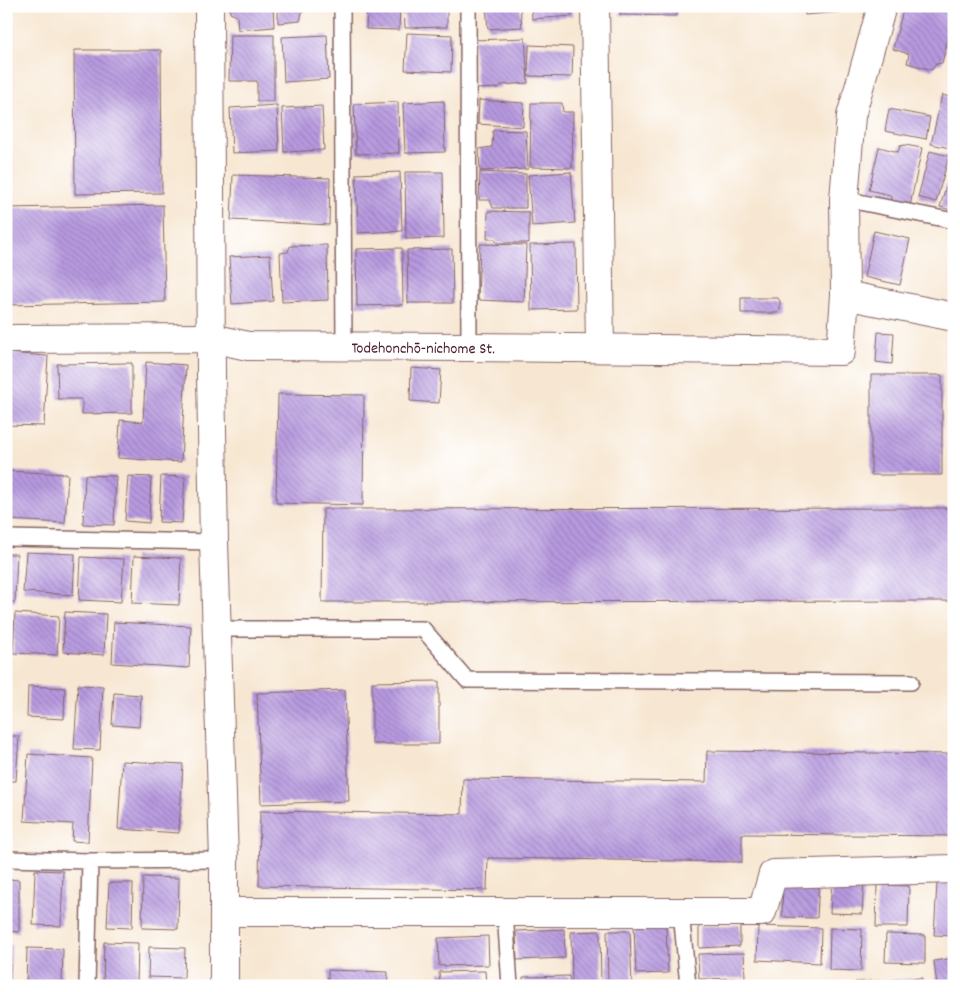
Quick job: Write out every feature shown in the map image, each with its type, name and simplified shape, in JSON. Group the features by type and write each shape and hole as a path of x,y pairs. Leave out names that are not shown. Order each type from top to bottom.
{"street":[{"path":"210,6 211,338 214,542 224,860 224,986"},
{"path":"595,6 600,348"},
{"path":"882,6 851,116 844,199 844,295 954,317"},
{"name":"Todehonchō-nichome St.","path":"6,339 211,338 248,346 841,351 844,295"},
{"path":"224,912 762,912 774,874 954,869"}],"lane":[{"path":"342,6 344,346"},
{"path":"468,6 469,347"},
{"path":"844,199 954,221"},
{"path":"6,538 214,542"},
{"path":"217,629 423,629 467,680 911,682"},
{"path":"6,859 90,861 224,860"},
{"path":"87,986 90,861"},
{"path":"681,911 688,986"},
{"path":"505,912 510,986"}],"building":[{"path":"230,6 273,6 274,27 238,30 237,16 230,13"},
{"path":"278,6 309,6 309,8 303,8 300,21 278,23"},
{"path":"367,6 400,6 399,30 366,29"},
{"path":"404,6 447,6 447,27 405,28"},
{"path":"486,6 520,6 522,27 488,29"},
{"path":"531,6 572,6 572,16 532,19"},
{"path":"621,6 677,6 677,16 620,15"},
{"path":"805,6 841,6 839,12 805,15"},
{"path":"904,6 945,6 954,9 942,63 936,64 932,70 907,63 909,54 893,49"},
{"path":"407,33 452,35 451,72 405,70"},
{"path":"230,35 274,35 274,101 257,101 257,81 229,81"},
{"path":"327,35 329,79 284,82 282,37"},
{"path":"525,38 528,83 501,85 499,88 476,89 474,40"},
{"path":"529,45 573,47 572,77 528,76"},
{"path":"74,50 161,50 162,193 75,194"},
{"path":"942,95 954,98 954,149 931,144"},
{"path":"479,100 524,103 523,127 478,124"},
{"path":"444,101 445,152 405,153 403,103"},
{"path":"398,102 399,153 356,154 354,104"},
{"path":"531,103 562,103 563,112 573,112 572,168 530,167"},
{"path":"277,105 279,151 232,153 230,108"},
{"path":"322,106 324,150 284,152 282,108"},
{"path":"889,109 930,117 926,139 885,131"},
{"path":"493,130 526,131 528,169 480,171 479,149 492,147"},
{"path":"900,146 922,148 910,206 892,203 890,195 869,190 879,147 898,152"},
{"path":"930,151 949,156 936,202 918,197"},
{"path":"954,160 954,211 940,207"},
{"path":"400,172 402,231 358,233 356,174"},
{"path":"405,172 443,172 444,238 406,239"},
{"path":"480,172 526,174 526,208 493,208 490,200 479,200"},
{"path":"571,172 575,223 532,226 528,175"},
{"path":"233,175 330,178 329,225 231,220"},
{"path":"163,205 165,302 6,305 6,208"},
{"path":"488,211 529,212 529,243 497,243 495,239 487,239"},
{"path":"874,231 910,239 900,285 864,277"},
{"path":"480,244 526,245 524,302 478,300"},
{"path":"576,244 577,309 531,310 530,245"},
{"path":"327,245 328,300 282,302 280,253 288,252 290,246"},
{"path":"402,248 403,305 357,306 356,249"},
{"path":"452,249 453,303 408,303 407,250"},
{"path":"270,255 273,301 232,304 229,257"},
{"path":"741,298 778,298 780,310 777,313 741,313"},
{"path":"878,332 894,333 892,364 876,362"},
{"path":"6,353 48,356 44,426 6,425"},
{"path":"146,362 186,365 181,462 118,458 120,420 143,422"},
{"path":"132,363 132,413 82,414 82,399 58,399 57,364"},
{"path":"411,368 441,370 439,403 410,401"},
{"path":"871,375 942,375 942,475 871,475"},
{"path":"278,394 364,395 363,505 276,503"},
{"path":"6,471 68,474 65,523 6,520"},
{"path":"85,475 116,476 114,525 83,524"},
{"path":"128,476 151,477 149,523 125,521"},
{"path":"161,476 185,477 182,523 159,522"},
{"path":"954,508 954,601 322,602 323,509"},
{"path":"26,552 75,554 73,595 23,592"},
{"path":"6,554 17,554 15,602 6,602"},
{"path":"134,556 181,558 179,605 132,603"},
{"path":"81,557 124,559 121,602 79,600"},
{"path":"65,612 106,614 104,655 63,652"},
{"path":"15,613 59,616 57,655 13,653"},
{"path":"114,622 191,626 189,668 112,663"},
{"path":"439,681 439,744 372,744 372,682"},
{"path":"78,685 103,686 100,750 74,749"},
{"path":"28,686 65,688 64,719 27,717"},
{"path":"345,690 349,801 261,804 257,693"},
{"path":"114,693 141,695 139,727 112,725"},
{"path":"6,736 19,736 16,781 6,781"},
{"path":"707,751 954,754 954,836 742,834 742,862 488,858 487,890 259,886 260,811 462,814 463,779 706,782"},
{"path":"28,754 92,758 88,842 72,841 73,824 24,821"},
{"path":"122,761 183,764 179,833 118,829"},
{"path":"6,790 11,790 9,831 6,831"},
{"path":"35,870 63,871 61,926 33,925"},
{"path":"143,877 179,878 178,929 142,928"},
{"path":"783,878 819,879 817,918 782,917"},
{"path":"832,878 864,879 862,914 830,913"},
{"path":"6,879 19,880 19,932 6,931"},
{"path":"109,883 133,883 132,928 107,927"},
{"path":"937,883 954,884 954,936 934,935"},
{"path":"877,885 909,886 908,927 876,927"},
{"path":"740,925 740,946 699,948 699,926"},
{"path":"666,926 668,973 636,974 634,927"},
{"path":"758,926 821,928 820,963 757,960"},
{"path":"830,928 862,929 861,971 829,970"},
{"path":"564,929 565,958 517,960 516,931"},
{"path":"600,931 601,986 572,986 571,932"},
{"path":"607,931 630,931 632,986 608,986"},
{"path":"886,934 925,935 925,963 885,962"},
{"path":"488,936 489,965 439,966 438,938"},
{"path":"104,942 138,943 137,986 103,986"},
{"path":"6,945 11,945 10,986 6,986"},
{"path":"149,947 185,948 184,978 148,977"},
{"path":"27,948 63,949 62,986 26,986"},
{"path":"744,953 745,978 699,979 698,954"},
{"path":"954,958 954,986 937,986 934,961"},
{"path":"328,970 388,972 387,986 328,986"},
{"path":"485,971 486,986 440,986 439,972"},
{"path":"569,976 570,986 523,986 523,977"},
{"path":"922,978 922,986 855,986 855,982"}]}
